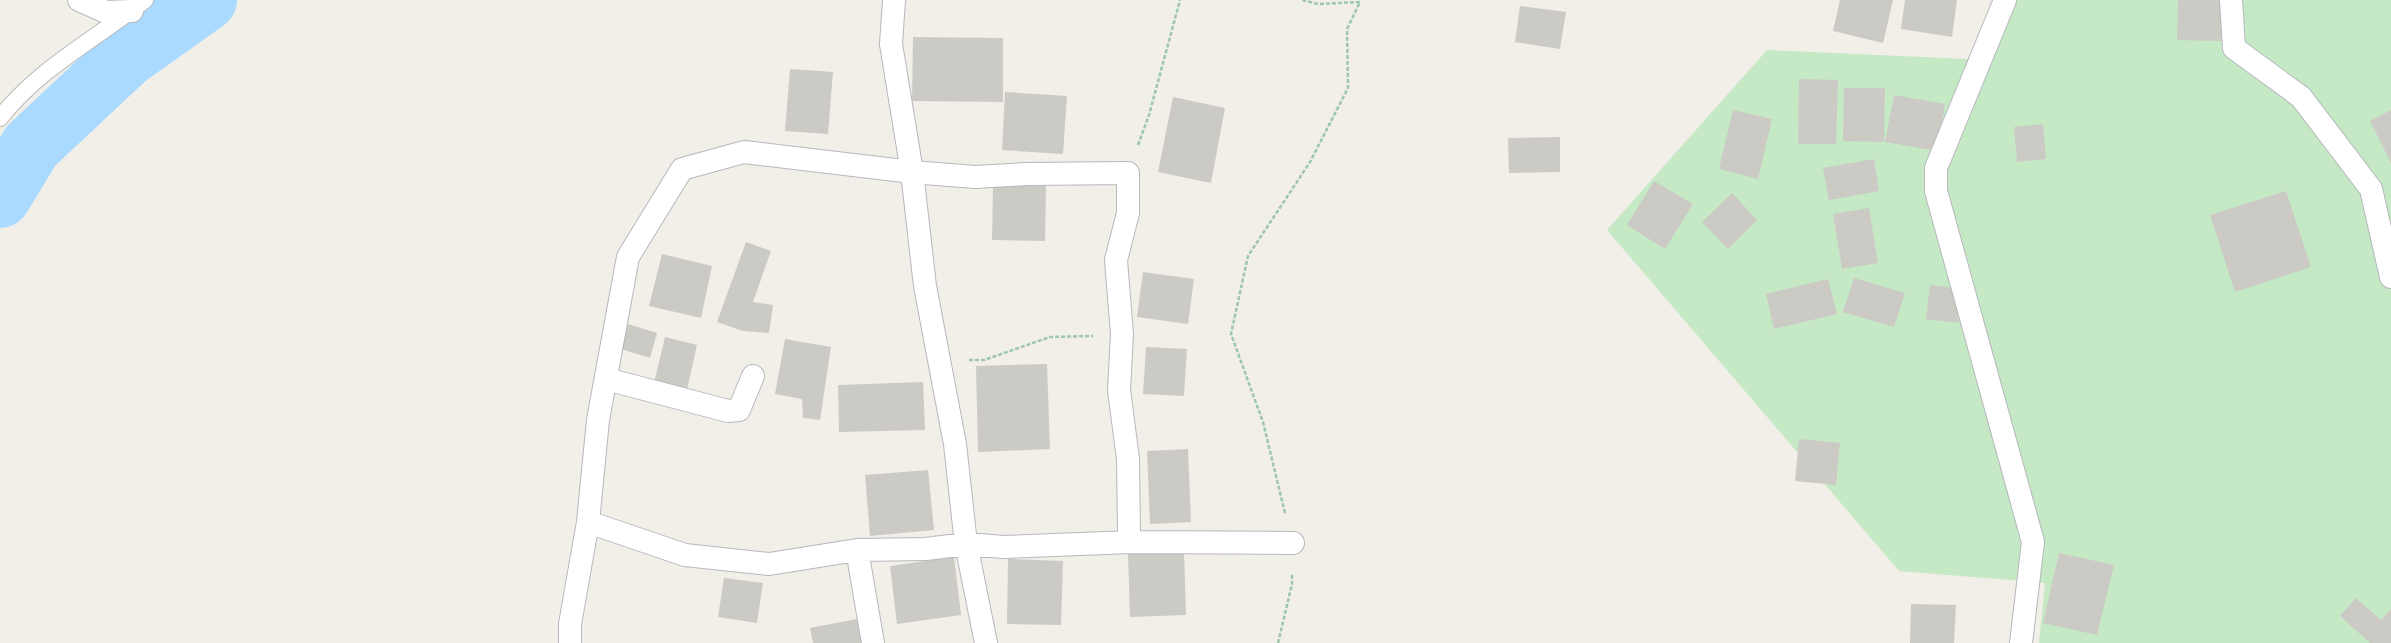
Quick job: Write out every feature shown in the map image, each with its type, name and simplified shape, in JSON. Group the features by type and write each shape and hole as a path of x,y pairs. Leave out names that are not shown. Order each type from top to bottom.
{"street":[{"path":"79,0 106,12 138,5"},
{"path":"894,0 891,44 912,172 925,286 955,444 966,544 986,643"},
{"path":"2005,0 1936,168 1936,191 2033,542 2021,643"},
{"path":"2231,0 2234,48 2302,97 2371,189 2391,276"},
{"path":"570,643 570,624 588,522 598,420 628,257 682,169 744,152 912,172 975,177 1027,174 1128,173 1128,213 1116,260 1122,334 1119,390 1128,458 1129,534 1132,542"},
{"path":"606,379 739,410 753,376"},
{"path":"588,522 685,555 769,564 857,550 926,549 966,544 1004,547 1132,542 1293,543"},
{"path":"857,550 874,643"}],"lane":[{"path":"0,118 40,78 73,50 138,5"}],"path":[{"path":"1128,173 1149,115 1180,0"},
{"path":"1302,0 1318,4 1361,1"},
{"path":"1278,643 1292,584 1293,543 1263,422 1231,334 1248,256 1310,162 1348,88 1347,29 1361,1"},
{"path":"939,360 984,360 1050,337 1122,334"}],"green space":[{"path":"2007,0 2391,0 2391,643 2039,643 2045,583 1899,571 1607,230 1767,50 1990,60"}],"building":[{"path":"1840,0 1893,0 1883,43 1833,31"},
{"path":"1905,0 1957,0 1952,37 1901,29"},
{"path":"2178,0 2221,0 2221,41 2177,40"},
{"path":"1520,6 1566,12 1560,49 1515,42"},
{"path":"913,37 1003,38 1003,102 912,101"},
{"path":"790,69 833,72 828,134 785,131"},
{"path":"1799,79 1838,80 1836,144 1798,144"},
{"path":"1844,88 1885,88 1884,142 1843,141"},
{"path":"1005,92 1067,96 1063,154 1002,150"},
{"path":"1894,95 1945,104 1937,151 1885,142"},
{"path":"1173,97 1225,108 1211,183 1158,172"},
{"path":"1733,110 1772,119 1758,179 1719,169"},
{"path":"2391,110 2391,163 2370,121"},
{"path":"2043,124 2046,159 2017,162 2014,127"},
{"path":"1560,137 1560,172 1509,173 1508,138"},
{"path":"1874,159 1879,191 1829,200 1823,168"},
{"path":"1654,181 1693,204 1665,249 1627,225"},
{"path":"993,185 1046,186 1045,241 992,240"},
{"path":"2286,191 2311,267 2235,292 2210,215"},
{"path":"1732,193 1757,220 1728,249 1702,222"},
{"path":"1869,208 1878,263 1842,269 1833,214"},
{"path":"746,242 771,251 753,302 773,305 769,333 743,331 717,322"},
{"path":"662,254 712,266 701,318 649,306"},
{"path":"1143,272 1194,279 1188,324 1137,317"},
{"path":"1854,278 1905,293 1894,327 1843,312"},
{"path":"1828,279 1837,314 1774,329 1766,294"},
{"path":"1930,285 1962,289 1958,323 1926,319"},
{"path":"628,324 657,333 650,358 621,349"},
{"path":"665,337 697,345 687,390 654,383"},
{"path":"785,339 831,347 820,420 803,418 802,399 775,394"},
{"path":"1146,347 1187,349 1184,396 1143,394"},
{"path":"1047,364 1050,449 978,452 976,366"},
{"path":"923,382 925,430 839,432 838,385"},
{"path":"1799,439 1840,443 1836,485 1795,481"},
{"path":"1188,449 1191,522 1150,524 1147,451"},
{"path":"928,470 934,530 870,536 865,475"},
{"path":"1184,553 1186,615 1130,617 1128,554"},
{"path":"2059,553 2114,565 2097,635 2043,623"},
{"path":"954,557 961,615 897,624 890,566"},
{"path":"1008,559 1063,561 1061,625 1007,624"},
{"path":"724,578 763,583 757,623 718,617"},
{"path":"2356,598 2381,620 2391,609 2391,643 2370,643 2340,616"},
{"path":"1911,604 1956,605 1954,643 1910,643"},
{"path":"857,619 861,643 813,643 810,628"}],"waterway":[{"path":"0,197 31,146 127,56 206,0"}]}
